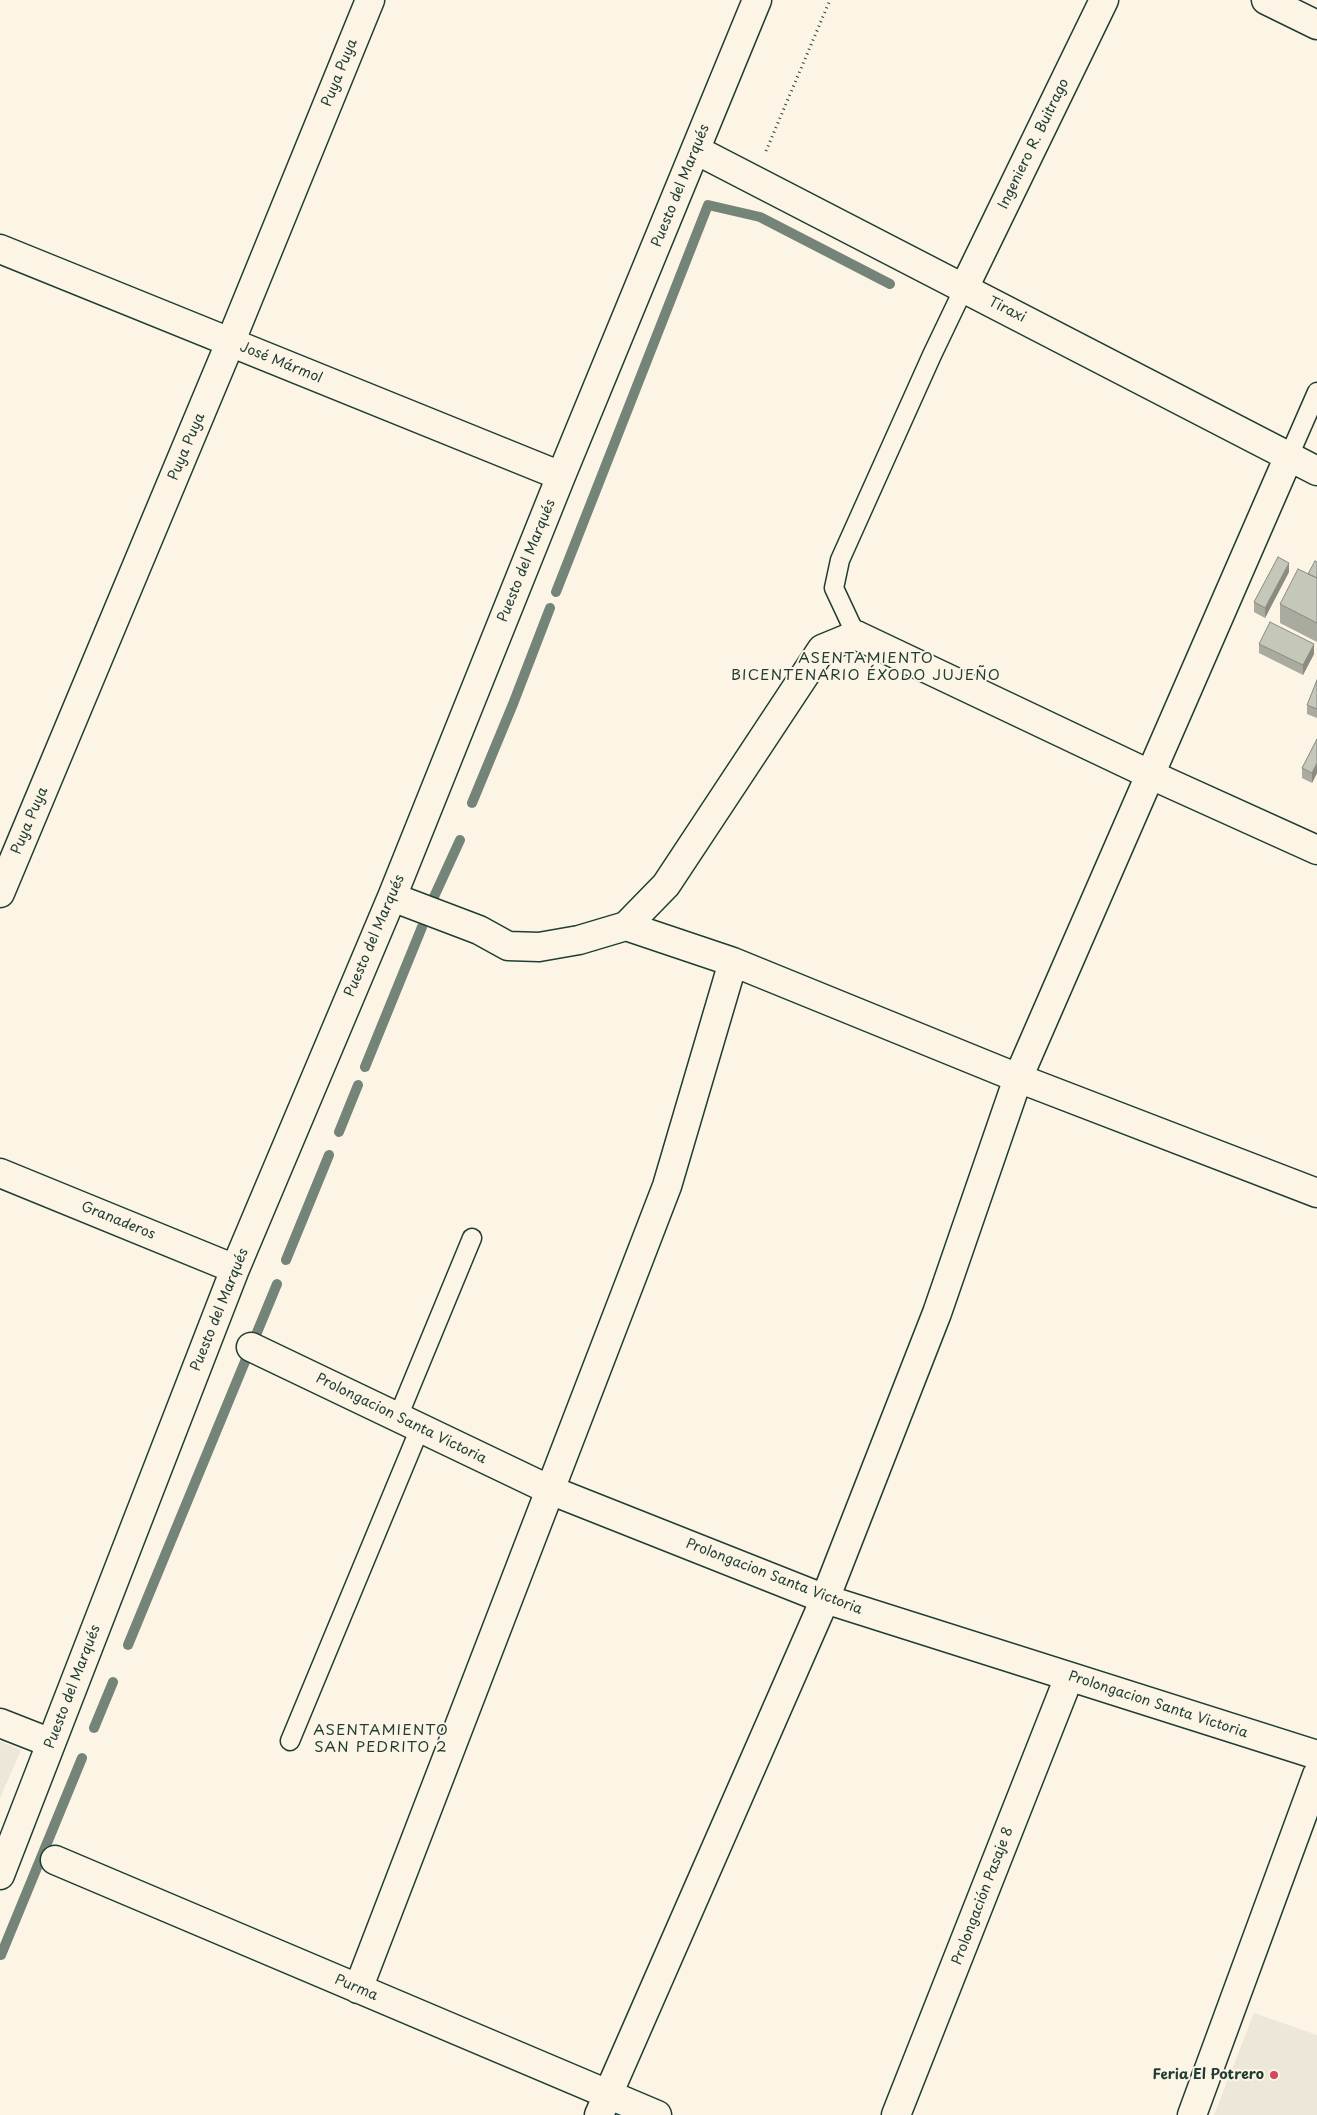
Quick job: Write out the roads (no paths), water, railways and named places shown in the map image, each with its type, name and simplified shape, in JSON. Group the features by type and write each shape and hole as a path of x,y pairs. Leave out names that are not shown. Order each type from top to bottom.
{"street":[{"name":"Puya Puya","path":"0,893 230,343 370,0"},
{"name":"Puesto del Marqués","path":"0,1874 235,1269 392,897 561,476 757,0"},
{"name":"Ingeniero R. Buitrago","path":"964,288 1104,0"},
{"path":"1266,0 1317,25"},
{"name":"Tiraxi","path":"696,150 1317,471"},
{"name":"José Mármol","path":"0,249 561,476"},
{"path":"603,2104 825,1599 937,1313 1018,1078 1289,456"},
{"path":"392,897 479,930 508,946 539,947 579,940 626,926 666,885 822,649 856,635 1149,774 1317,850"},
{"path":"626,926 733,962 1018,1078 1317,1194"},
{"path":"358,1988 667,1186 733,962"},
{"name":"Granaderos","path":"0,1173 235,1269"},
{"name":"Prolongacion Santa Victoria","path":"251,1346 550,1490 825,1599 1317,1755"},
{"name":"Prolongación Pasaje 8","path":"896,2115 1069,1676"},
{"path":"0,1723 52,1742"},
{"path":"1192,2115 1317,1775"},
{"name":"Purma","path":"55,1860 358,1988 603,2104 657,2115"}],"lane":[{"path":"856,635 834,588 840,560 964,288"},
{"path":"1289,456 1317,392"},
{"path":"290,1741 409,1423 472,1238"}],"waterway":[{"path":"556,592 708,205 760,217 890,284"},
{"path":"472,803 550,608"},
{"path":"433,899 460,840"},
{"path":"365,1067 422,927"},
{"path":"339,1132 358,1085"},
{"path":"286,1260 329,1155"},
{"path":"128,1645 277,1284"},
{"path":"94,1728 113,1682"},
{"path":"1,1955 82,1758"}],"place":[{"name":"Feria El Potrero","path":"1274,2075"}],"district":[{"name":"ASENTAMIENTO BICENTENARIO ÉXODO JUJEÑO","path":"866,668"},
{"name":"ASENTAMIENTO SAN PEDRITO 2","path":"381,1740"}]}
